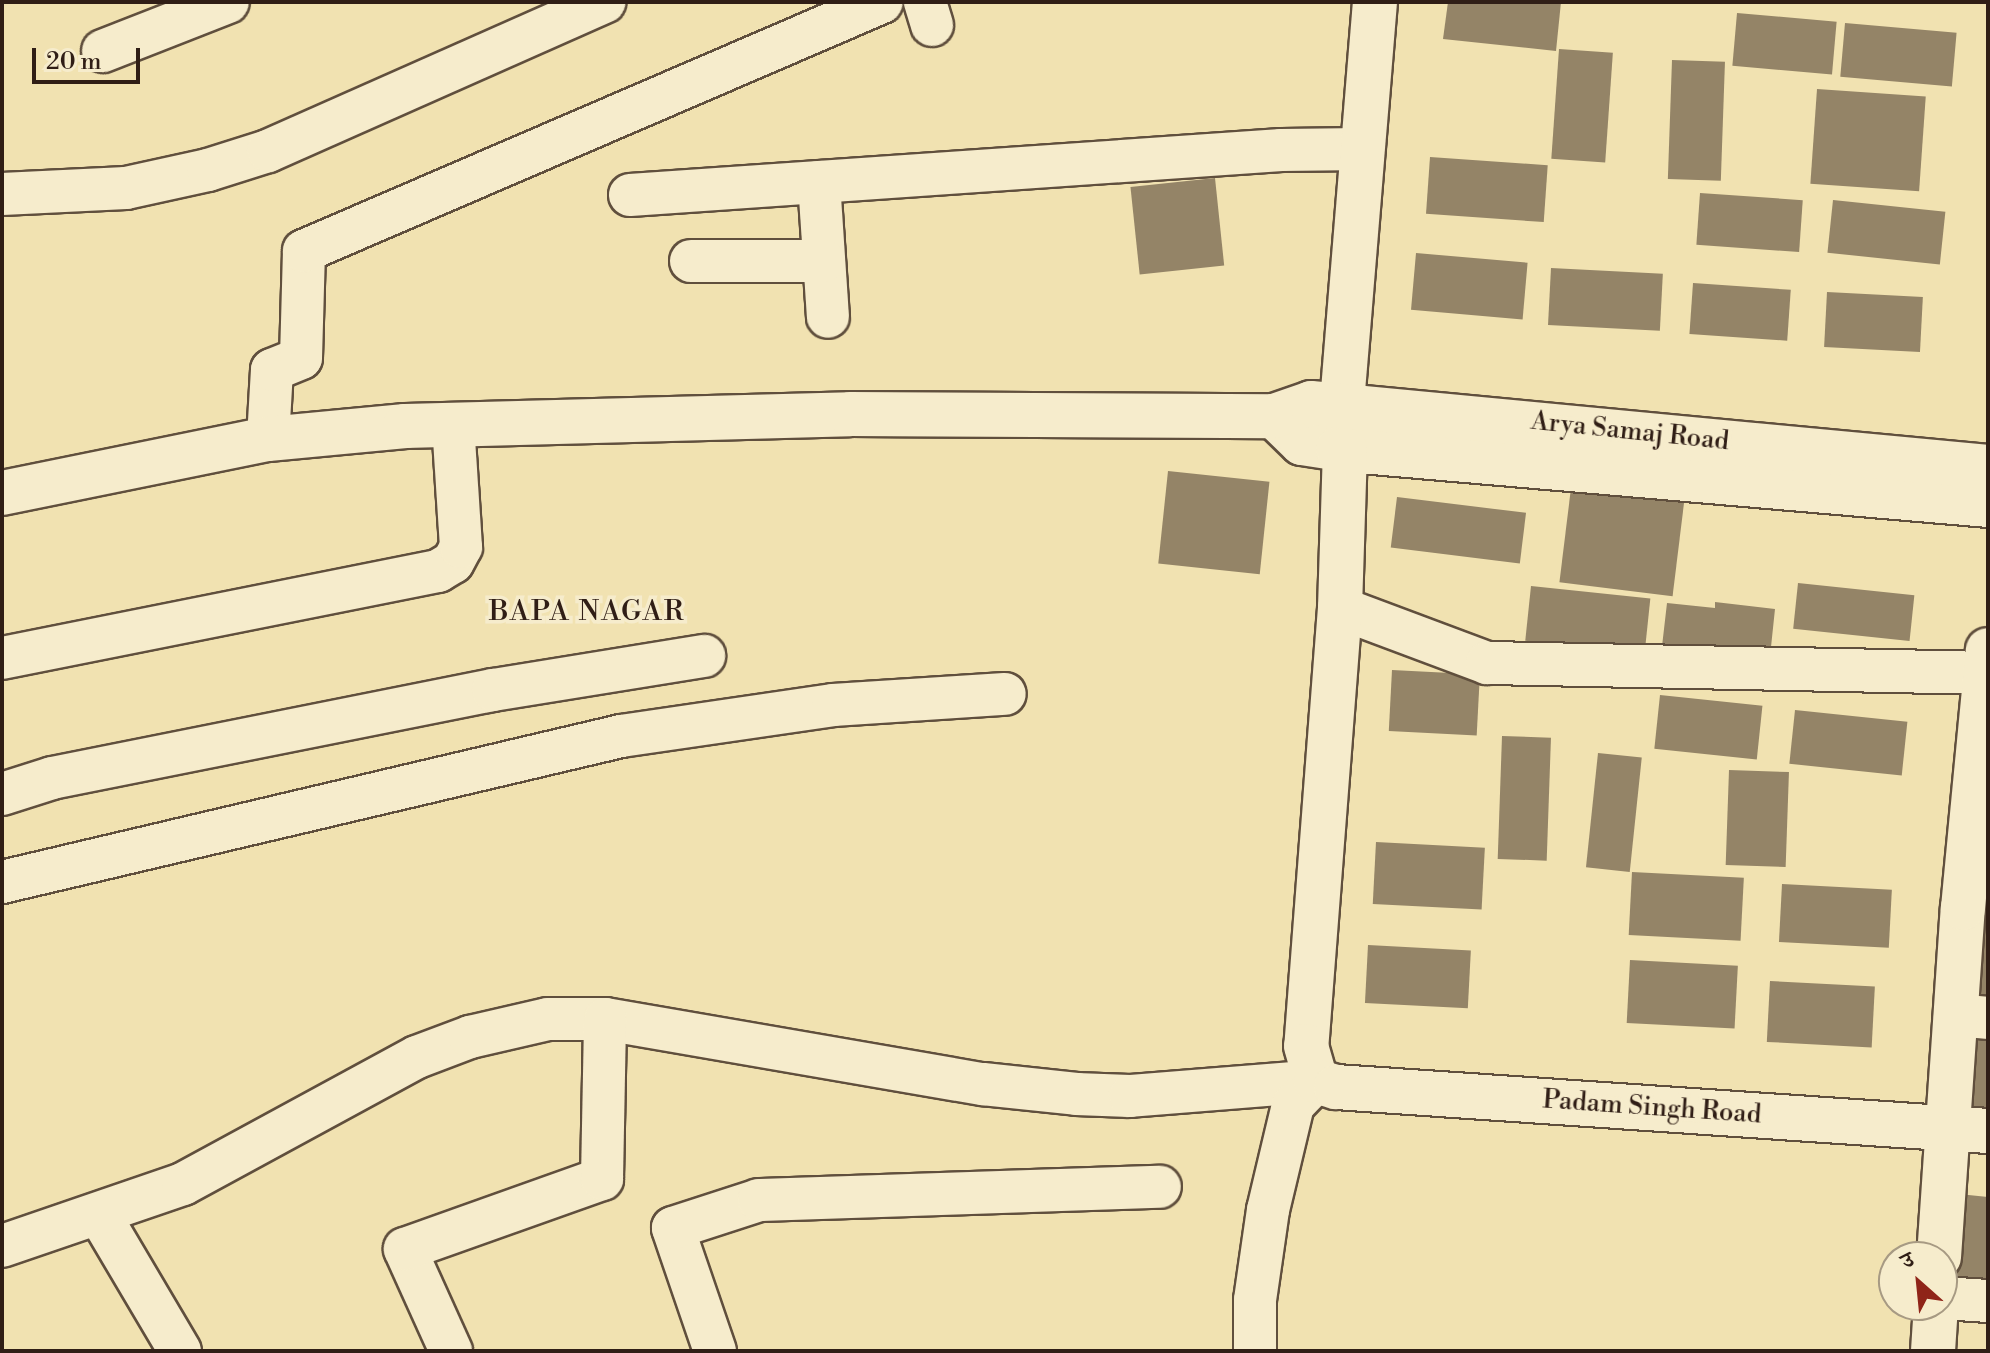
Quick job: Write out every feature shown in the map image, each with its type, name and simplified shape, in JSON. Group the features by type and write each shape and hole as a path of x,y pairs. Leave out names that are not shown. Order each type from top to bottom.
{"street":[{"path":"103,51 228,2"},
{"path":"2,194 126,188 208,170 268,151 605,2"},
{"path":"268,439 272,370 301,358 304,251 882,2"},
{"path":"1342,403 1375,2"},
{"path":"630,195 1281,150 1363,149"},
{"path":"819,182 828,317"},
{"path":"691,261 824,261"},
{"name":"Arya Samaj Road","path":"2,493 268,439 453,424 850,414 1274,416 1311,403 1342,403 1988,467"},
{"path":"1274,416 1302,443 1345,449 1988,505"},
{"path":"2,658 438,571 453,562 461,547 453,424"},
{"path":"1316,1081 1306,1046 1340,608 1345,449"},
{"path":"1340,608 1487,663 1987,665 1968,1129 1943,1241"},
{"path":"2,794 52,778 493,690 704,656"},
{"path":"2,882 621,736 833,705 1005,694"},
{"path":"2,1246 183,1184 417,1057 522,1023 605,1019 983,1084 1076,1094 1130,1096 1316,1081"},
{"path":"451,1351 405,1249 602,1179 605,1019"},
{"path":"1255,1351 1255,1300 1268,1210 1293,1105 1316,1081"},
{"name":"Padam Singh Road","path":"1316,1081 1336,1087 1968,1129"},
{"path":"715,1351 673,1228 759,1200 1160,1187"},
{"path":"99,1214 180,1351"},
{"path":"1958,1299 1988,1301"},
{"path":"1933,1351 1935,1321"}],"building":[{"path":"1448,2 1561,2 1556,51 1443,39"},
{"path":"1737,13 1837,22 1832,75 1732,66"},
{"path":"1845,23 1957,33 1952,87 1840,77"},
{"path":"1559,49 1613,53 1605,162 1551,159"},
{"path":"1672,60 1725,62 1721,181 1668,179"},
{"path":"1817,89 1926,97 1919,191 1810,184"},
{"path":"1430,157 1548,165 1544,222 1426,214"},
{"path":"1215,178 1224,266 1140,274 1130,187"},
{"path":"1700,193 1803,200 1799,252 1696,245"},
{"path":"1833,200 1945,212 1940,265 1827,253"},
{"path":"1416,253 1528,263 1523,320 1411,310"},
{"path":"1551,268 1663,274 1660,331 1548,325"},
{"path":"1693,283 1791,290 1787,341 1689,334"},
{"path":"1827,292 1923,297 1920,352 1824,347"},
{"path":"1168,471 1269,482 1260,574 1158,563"},
{"path":"1571,488 1684,502 1673,596 1559,582"},
{"path":"1397,497 1526,513 1520,563 1391,548"},
{"path":"1798,583 1914,595 1910,641 1793,629"},
{"path":"1531,586 1650,599 1645,653 1525,641"},
{"path":"1715,602 1775,609 1769,666 1661,655 1667,603 1715,608"},
{"path":"1392,670 1480,675 1477,736 1389,731"},
{"path":"1660,695 1762,706 1757,759 1654,749"},
{"path":"1795,710 1907,722 1902,776 1789,764"},
{"path":"1502,736 1551,738 1547,861 1498,859"},
{"path":"1598,753 1642,758 1630,872 1586,867"},
{"path":"1729,770 1789,772 1786,867 1726,865"},
{"path":"1376,842 1485,848 1482,910 1373,904"},
{"path":"1632,872 1744,878 1741,941 1629,935"},
{"path":"1782,884 1892,890 1889,948 1779,942"},
{"path":"1976,918 1988,919 1988,1012 1966,1010"},
{"path":"1368,945 1471,950 1468,1008 1365,1003"},
{"path":"1630,960 1738,966 1735,1029 1627,1023"},
{"path":"1770,981 1875,986 1872,1047 1767,1042"},
{"path":"1967,1024 1988,1026 1988,1111 1957,1107"},
{"path":"1949,1193 1988,1197 1988,1283 1958,1280 1958,1241 1945,1241"}],"district":[{"name":"BAPA NAGAR","path":"587,612"}]}
